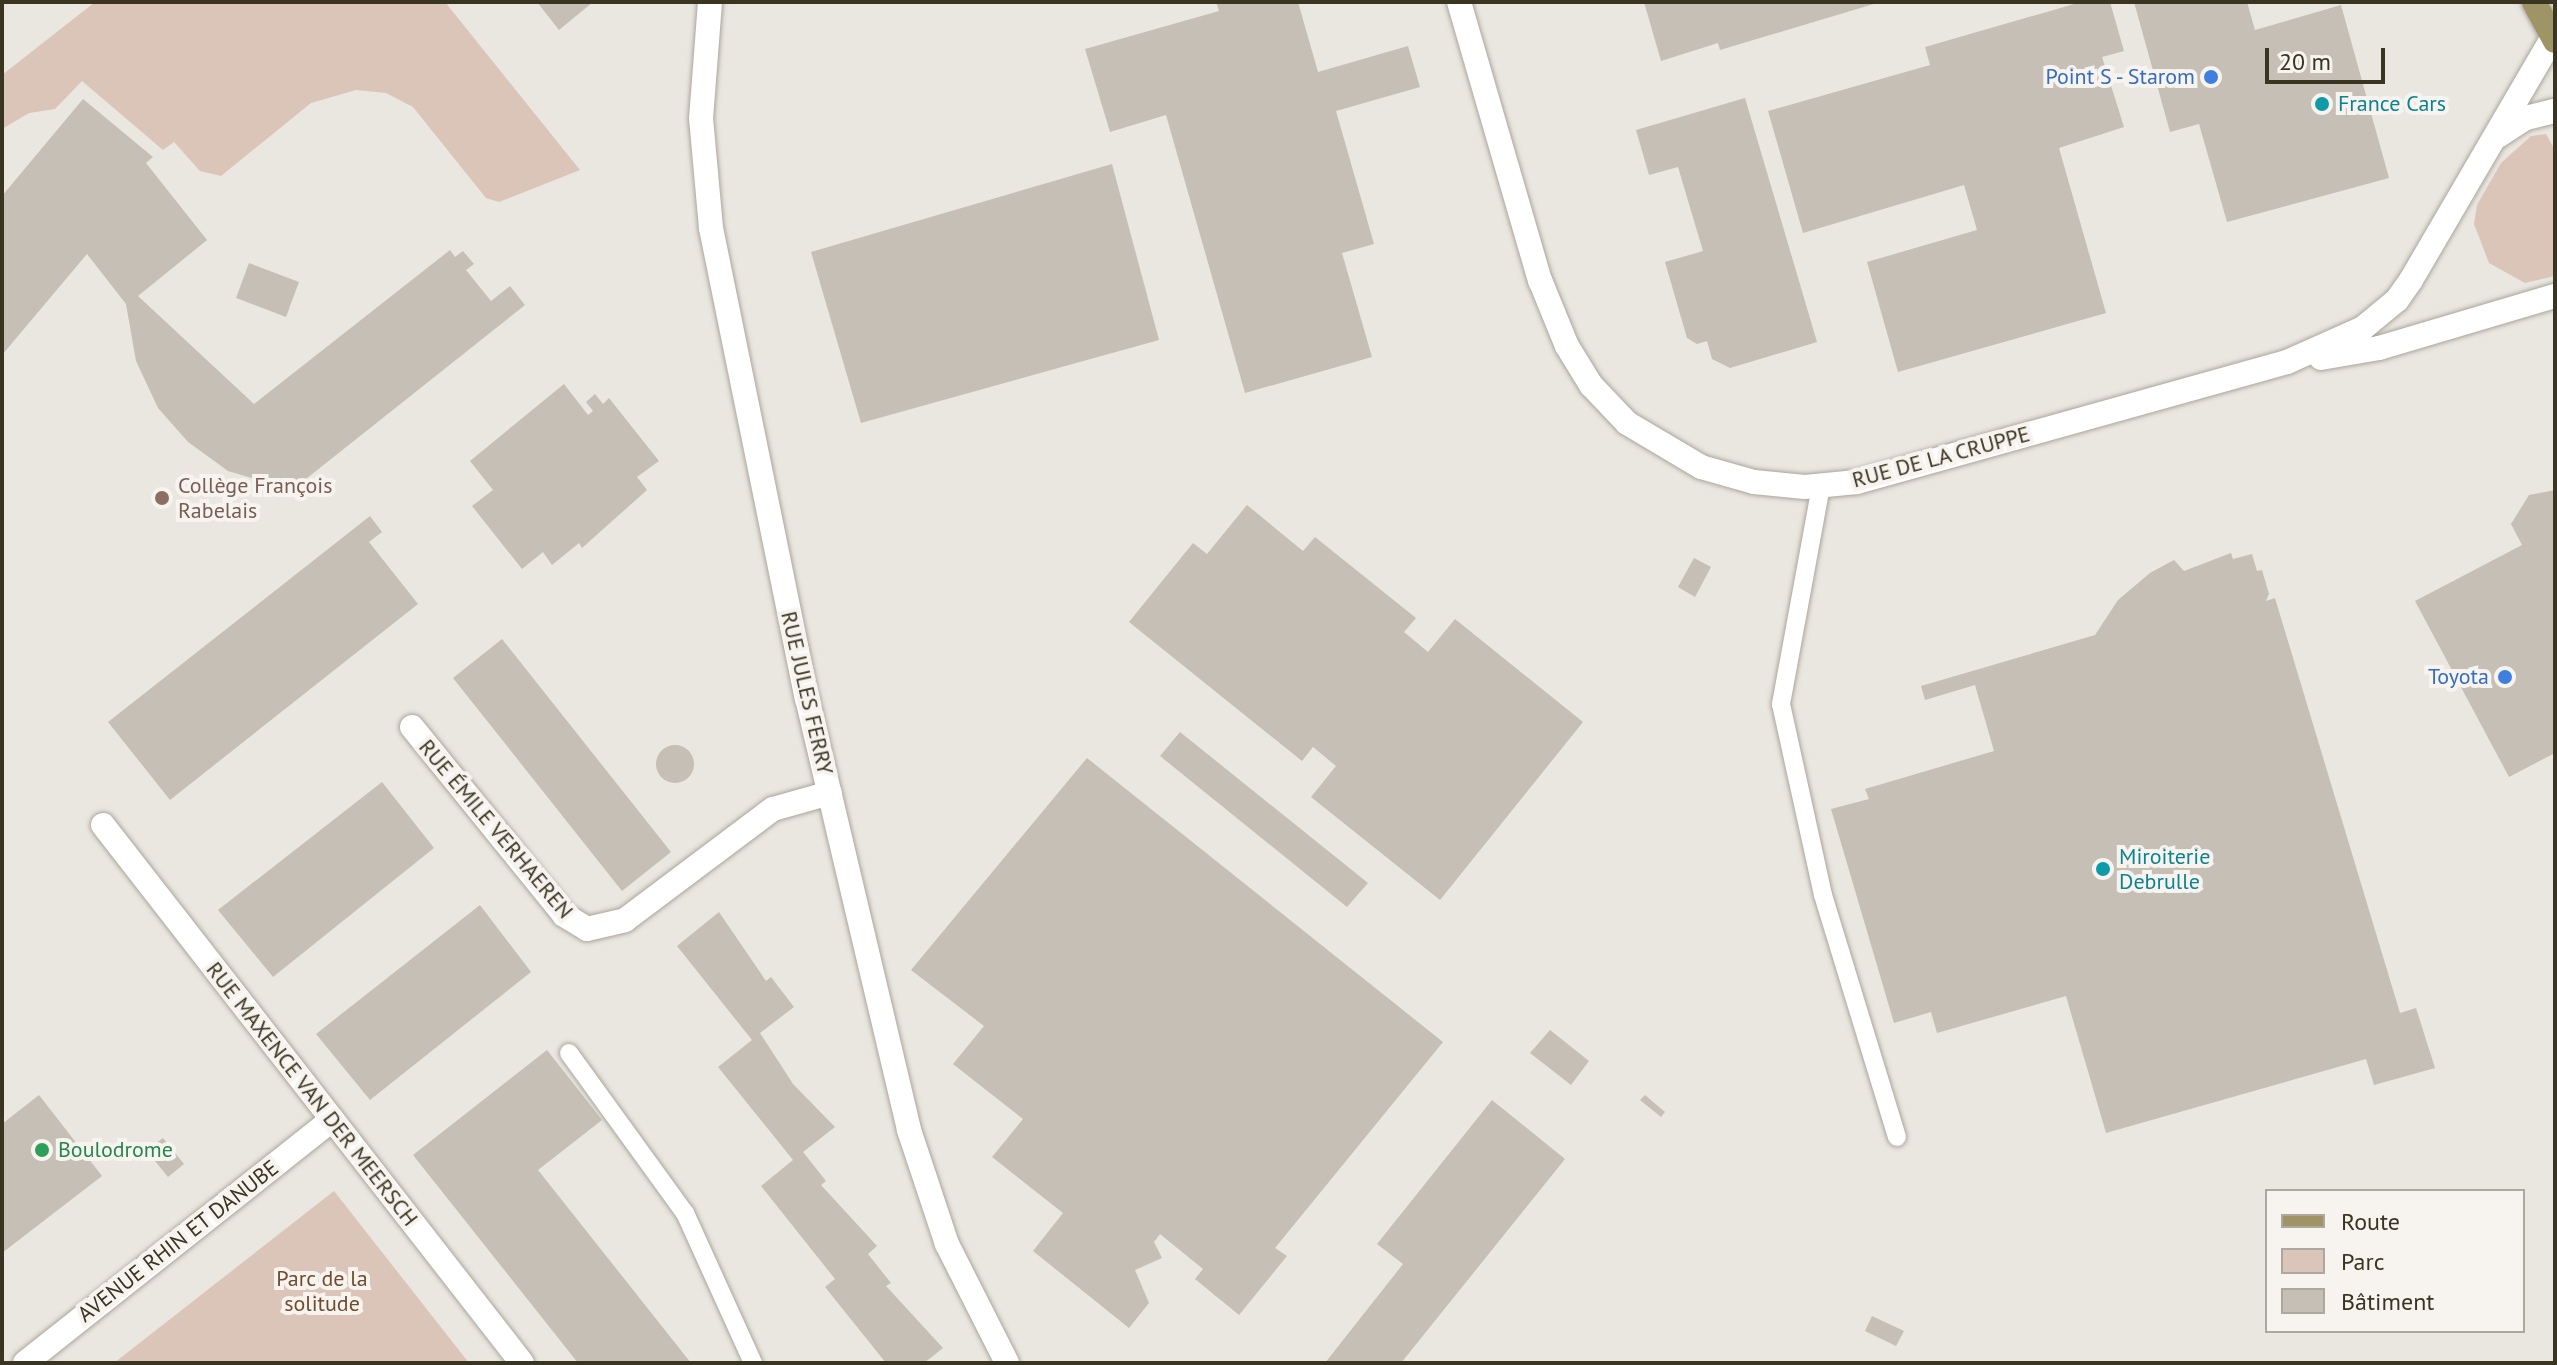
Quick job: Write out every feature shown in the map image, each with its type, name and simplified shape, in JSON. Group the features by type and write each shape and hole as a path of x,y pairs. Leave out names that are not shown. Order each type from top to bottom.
{"main road":[{"path":"2534,2 2554,38"}],"street":[{"name":"RUE JULES FERRY","path":"710,2 701,118 711,228 830,793 909,1130 947,1244 1007,1363"},
{"name":"RUE DE LA CRUPPE","path":"1459,2 1540,280 1567,346 1591,385 1627,423 1701,467 1754,482 1821,486 1857,482 2287,362 2379,348 2555,296"},
{"name":"RUE DE LA CRUPPE","path":"2287,362 2363,328 2397,300 2554,38"},
{"name":"RUE DE LA CRUPPE","path":"2482,156 2512,125 2555,111"},
{"name":"RUE ÉMILE VERHAEREN","path":"412,727 564,915 587,929 625,920 773,809 830,793"},
{"name":"RUE MAXENCE VAN DER MEERSCH","path":"103,825 522,1363"},
{"name":"AVENUE RHIN ET DANUBE","path":"25,1363 332,1120"}],"lane":[{"path":"1821,486 1781,704 1823,895 1897,1137"},
{"path":"569,1053 685,1213 753,1363"}],"green space":[{"path":"95,2 445,2 580,170 499,202 486,198 413,107 386,93 356,90 311,103 221,176 200,171 174,142 163,150 82,81 55,109 29,113 2,129 2,75"},
{"path":"2546,134 2555,150 2555,276 2525,283 2489,263 2474,224 2477,205 2501,163 2531,136"},
{"name":"Parc de la solitude","path":"334,1191 469,1363 114,1363"}],"building":[{"path":"537,2 593,2 559,30"},
{"path":"1216,2 1298,2 1318,72 1408,46 1420,87 1336,111 1374,244 1342,253 1372,357 1245,393 1166,115 1110,132 1085,49 1219,11"},
{"path":"1644,2 1877,3 1720,50 1718,43 1661,61"},
{"path":"2081,2 2110,2 2124,51 2102,57 2124,127 2059,148 2106,313 1898,372 1867,262 1977,230 1964,185 1803,233 1768,111 1930,65 1925,47"},
{"path":"2134,2 2247,2 2255,30 2341,5 2389,178 2227,222 2199,124 2170,132"},
{"path":"1745,98 1817,342 1730,368 1712,359 1707,341 1697,344 1687,338 1665,262 1703,251 1678,167 1649,175 1636,130"},
{"path":"83,99 153,157 146,163 207,240 138,296 254,404 450,250 455,257 463,251 474,264 466,270 491,301 510,286 525,305 292,490 228,471 188,442 158,408 136,361 126,304 87,254 2,355 2,196"},
{"path":"1112,164 1159,340 861,423 811,252"},
{"path":"249,263 299,282 286,317 236,298"},
{"path":"564,384 588,415 593,411 586,402 595,394 603,404 609,398 659,461 637,477 647,490 582,548 579,543 552,565 543,552 522,569 472,506 493,490 470,461"},
{"name":"Toyota","path":"2555,490 2555,753 2509,777 2415,601 2522,545 2511,524 2529,495"},
{"path":"1247,505 1303,551 1315,537 1416,618 1404,632 1428,652 1455,619 1583,722 1440,900 1311,797 1336,766 1313,747 1302,761 1129,622 1193,543 1207,554"},
{"path":"370,516 382,532 369,542 418,604 170,800 108,722"},
{"name":"Miroiterie Debrulle","path":"2231,553 2233,559 2252,554 2257,571 2262,570 2269,594 2266,601 2275,598 2400,1013 2416,1008 2435,1068 2374,1085 2366,1059 2106,1133 2066,996 1937,1033 1931,1012 1894,1023 1831,809 1869,799 1865,789 1994,751 1975,685 1925,700 1921,686 2095,635 2118,600 2150,573 2174,560 2184,571"},
{"path":"1694,558 1711,567 1695,597 1678,587"},
{"path":"502,639 671,852 622,891 453,678"},
{"path":"1180,732 1368,883 1347,907 1160,756"},
{"path":"675,745 689,750 694,764 689,778 675,783 661,778 656,764 661,750"},
{"path":"1087,758 1443,1042 1275,1248 1287,1256 1239,1315 1195,1279 1203,1269 1160,1234 1154,1242 1162,1258 1135,1270 1149,1303 1129,1328 1033,1251 1063,1213 992,1157 1023,1119 953,1064 984,1026 911,970"},
{"path":"382,782 434,848 273,977 218,910"},
{"path":"480,905 531,972 370,1100 316,1034"},
{"path":"719,912 766,981 771,977 794,1007 760,1033 793,1084 835,1127 803,1152 826,1181 821,1185 877,1246 868,1254 891,1283 886,1286 943,1348 924,1363 886,1363 825,1287 835,1279 761,1186 793,1160 718,1067 752,1040 677,946"},
{"path":"1550,1030 1589,1061 1571,1085 1530,1053"},
{"path":"547,1050 602,1120 538,1170 691,1363 578,1363 413,1155"},
{"name":"Boulodrome","path":"39,1095 102,1176 2,1253 2,1124"},
{"path":"1645,1095 1665,1112 1661,1117 1640,1100"},
{"path":"1492,1100 1565,1159 1401,1363 1325,1363 1403,1264 1377,1244"},
{"path":"163,1138 184,1164 168,1177 146,1150"},
{"path":"1872,1316 1904,1331 1896,1346 1865,1331"}],"place":[{"name":"Point S - Starom","path":"2211,77"},
{"name":"France Cars","path":"2322,104"},
{"name":"Collège François Rabelais","path":"162,498"},
{"name":"Toyota","path":"2505,677"},
{"name":"Miroiterie Debrulle","path":"2103,869"},
{"name":"Boulodrome","path":"42,1150"}]}
